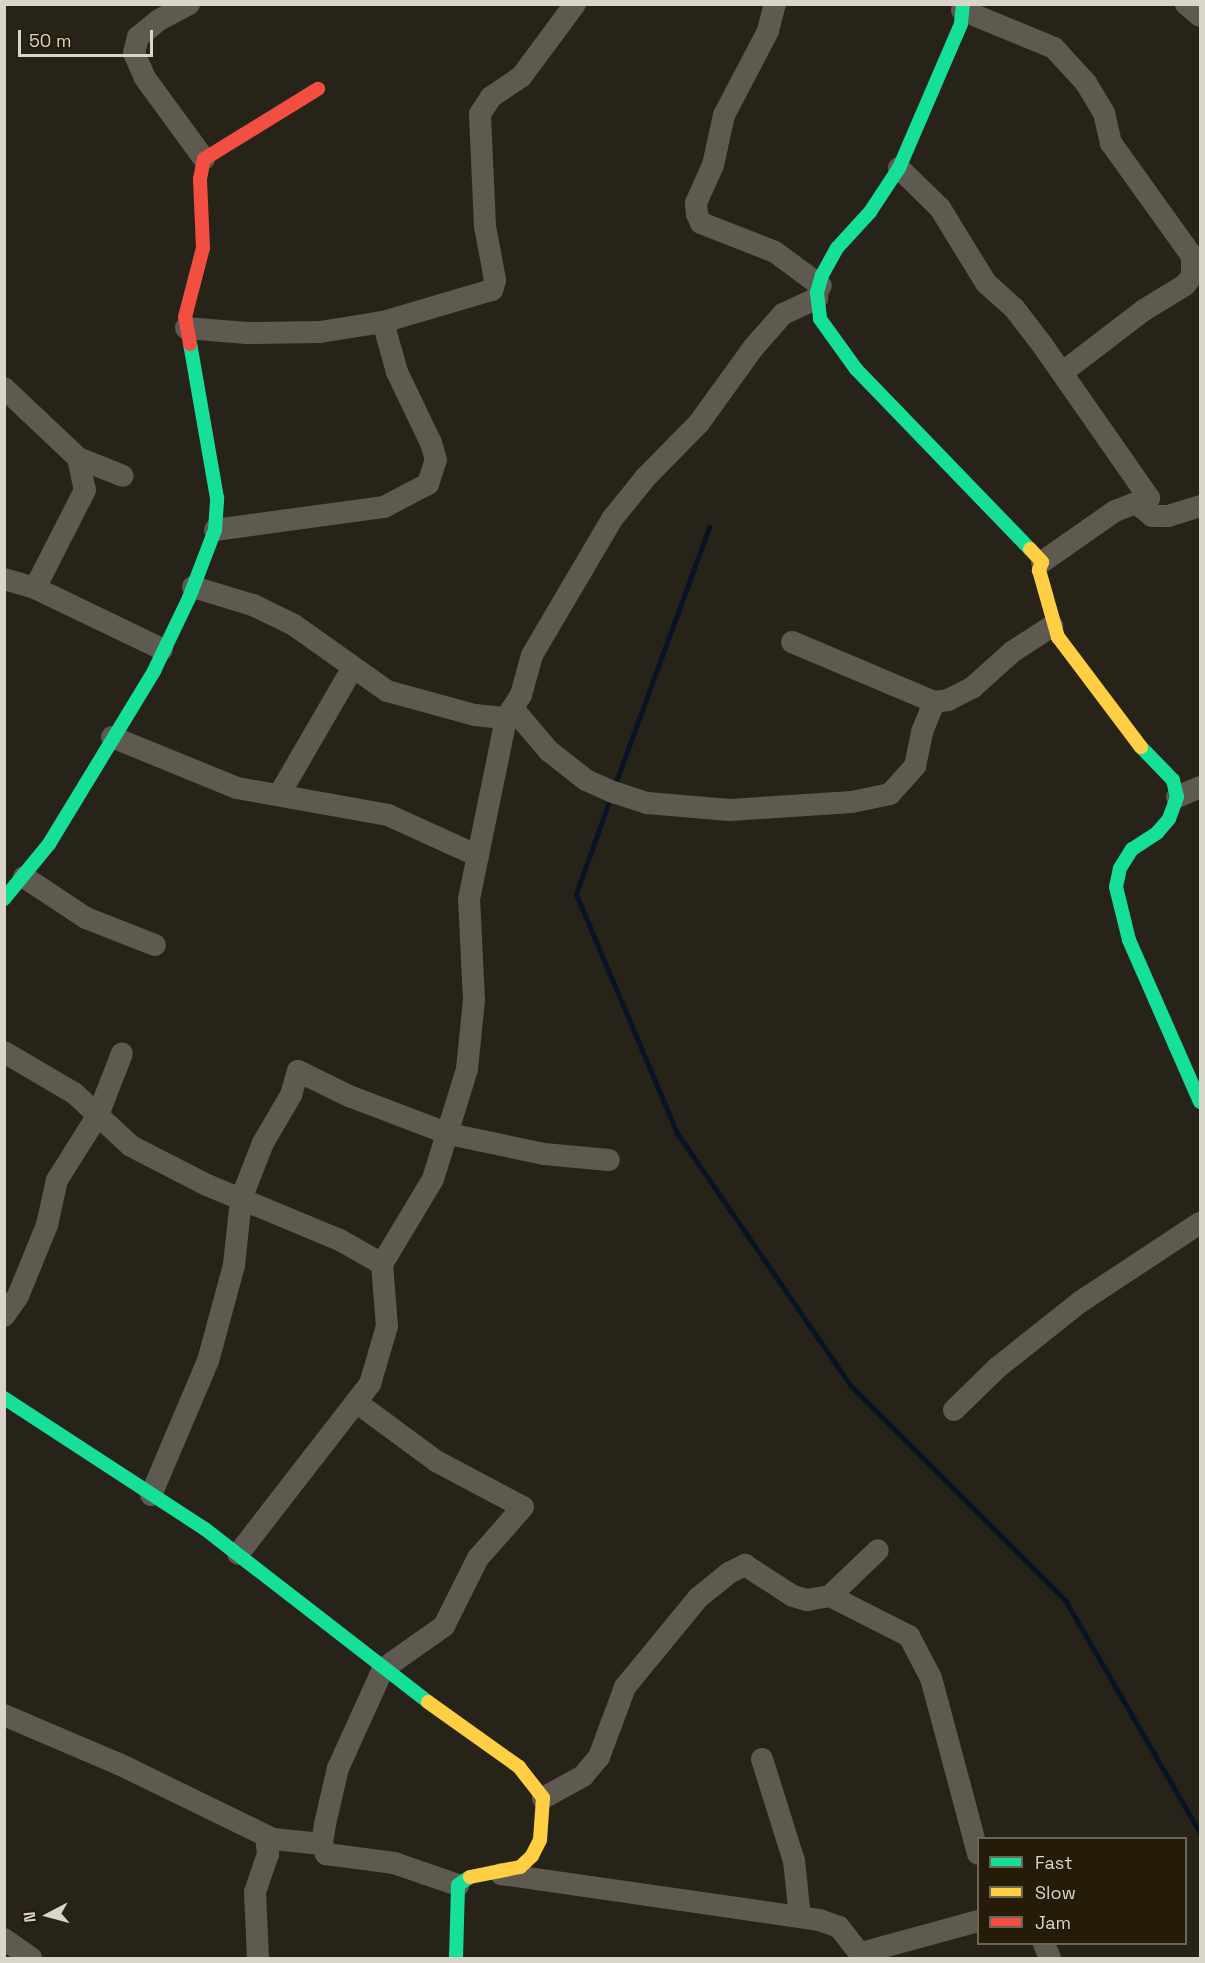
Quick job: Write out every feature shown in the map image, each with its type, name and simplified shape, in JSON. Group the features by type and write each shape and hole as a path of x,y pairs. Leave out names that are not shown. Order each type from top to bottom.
{"street":[{"path":"189,4 159,20 138,37 134,53 145,78 204,159"},
{"path":"186,328 247,333 320,332 383,322 492,290 495,280 485,226 480,114 490,97 521,76 575,4"},
{"path":"775,4 768,31 728,105 713,165 696,203 697,214 701,223 776,252 819,292"},
{"path":"1186,4 1200,16"},
{"path":"1042,562 856,369 820,319 819,292 822,274 837,248 870,212 899,168 962,24 963,7 1054,48 1086,83 1104,114 1111,143 1197,263 1192,276 1185,285 1063,372"},
{"path":"4,898 24,877 49,844 154,670 193,587 215,530 217,498 186,328 191,288 203,248 200,178 204,159 318,89"},
{"path":"899,168 940,208 986,283 1014,308 1063,372 1149,498"},
{"path":"238,1554 370,1384 386,1342 382,1264 433,1179 449,1134 472,1042 469,899 510,714 532,655 612,519 646,477 699,423 753,348 783,314 819,292"},
{"path":"215,530 384,507 428,484 436,460 431,443 397,372 383,322"},
{"path":"4,388 78,458 123,476"},
{"path":"35,588 85,490 78,458"},
{"path":"1149,498 1114,511 1042,562 1039,570 1052,626 1141,747 1173,780 1177,797 1169,819 1157,833 1132,849 1120,868 1116,887 1129,940 1200,1102"},
{"path":"1149,498 1142,507 1152,516 1168,516 1200,506"},
{"path":"4,579 35,588 162,649"},
{"path":"193,587 253,605 294,625 352,669 411,700 492,719 510,714"},
{"path":"792,642 934,702 948,700 972,688 1012,652 1052,626"},
{"path":"279,795 352,669"},
{"path":"510,714 549,751 586,780 612,792 647,803 730,810 852,802 890,794 915,766 922,732 934,702"},
{"path":"112,737 237,788 388,815 478,855"},
{"path":"1177,797 1200,787"},
{"path":"24,877 86,918 155,945"},
{"path":"4,1052 74,1093 131,1146 241,1199 340,1240 382,1264"},
{"path":"4,1316 18,1296 47,1225 57,1180 98,1115 122,1053"},
{"path":"151,1495 208,1360 234,1265 241,1199 263,1143 291,1095 298,1071 349,1096 449,1134 544,1154 609,1160"},
{"path":"954,1410 997,1368 1080,1302 1200,1223"},
{"path":"4,1398 238,1554 383,1669 519,1767 543,1798 540,1840 534,1853 520,1867 499,1874"},
{"path":"356,1402 436,1461 523,1507 478,1558 444,1626 383,1669 338,1768 322,1844 326,1854 394,1863 458,1885"},
{"path":"543,1798 583,1776 599,1757 625,1687 698,1598 729,1573 745,1565 794,1596 807,1600 830,1596 878,1550"},
{"path":"830,1596 909,1636 931,1678 977,1850"},
{"path":"4,1715 119,1764 266,1836 322,1844"},
{"path":"762,1759 794,1861 800,1917"},
{"path":"258,1959 255,1892 268,1854 266,1836"},
{"path":"534,1853 556,1882"},
{"path":"458,1885 471,1876 499,1874 800,1917 839,1927 862,1956 977,1921"},
{"path":"456,1959 458,1885"},
{"path":"4,1938 31,1959"},
{"path":"1044,1945 1050,1959"}],"waterway":[{"path":"614,787 709,527"},
{"path":"611,796 576,894 677,1133 850,1385 1065,1600 1200,1833"}],"traffic: fast":[{"path":"963,4 961,24 899,168 870,212 837,248 822,275 817,293 820,319 856,369 1030,549"},
{"path":"4,899 49,844 154,671 189,598 215,530 217,498 190,344"},
{"path":"1141,747 1173,780 1177,797 1169,819 1157,833 1132,849 1120,868 1116,887 1129,940 1200,1102"},
{"path":"4,1398 205,1529 428,1702"},
{"path":"456,1958 458,1885 470,1877"}],"traffic: slow":[{"path":"1030,549 1042,562 1039,570 1058,637 1141,747"},
{"path":"428,1702 519,1767 543,1798 540,1840 532,1856 520,1867 470,1877"}],"traffic: jam":[{"path":"190,344 185,317 203,248 200,179 204,159 318,89"}]}
